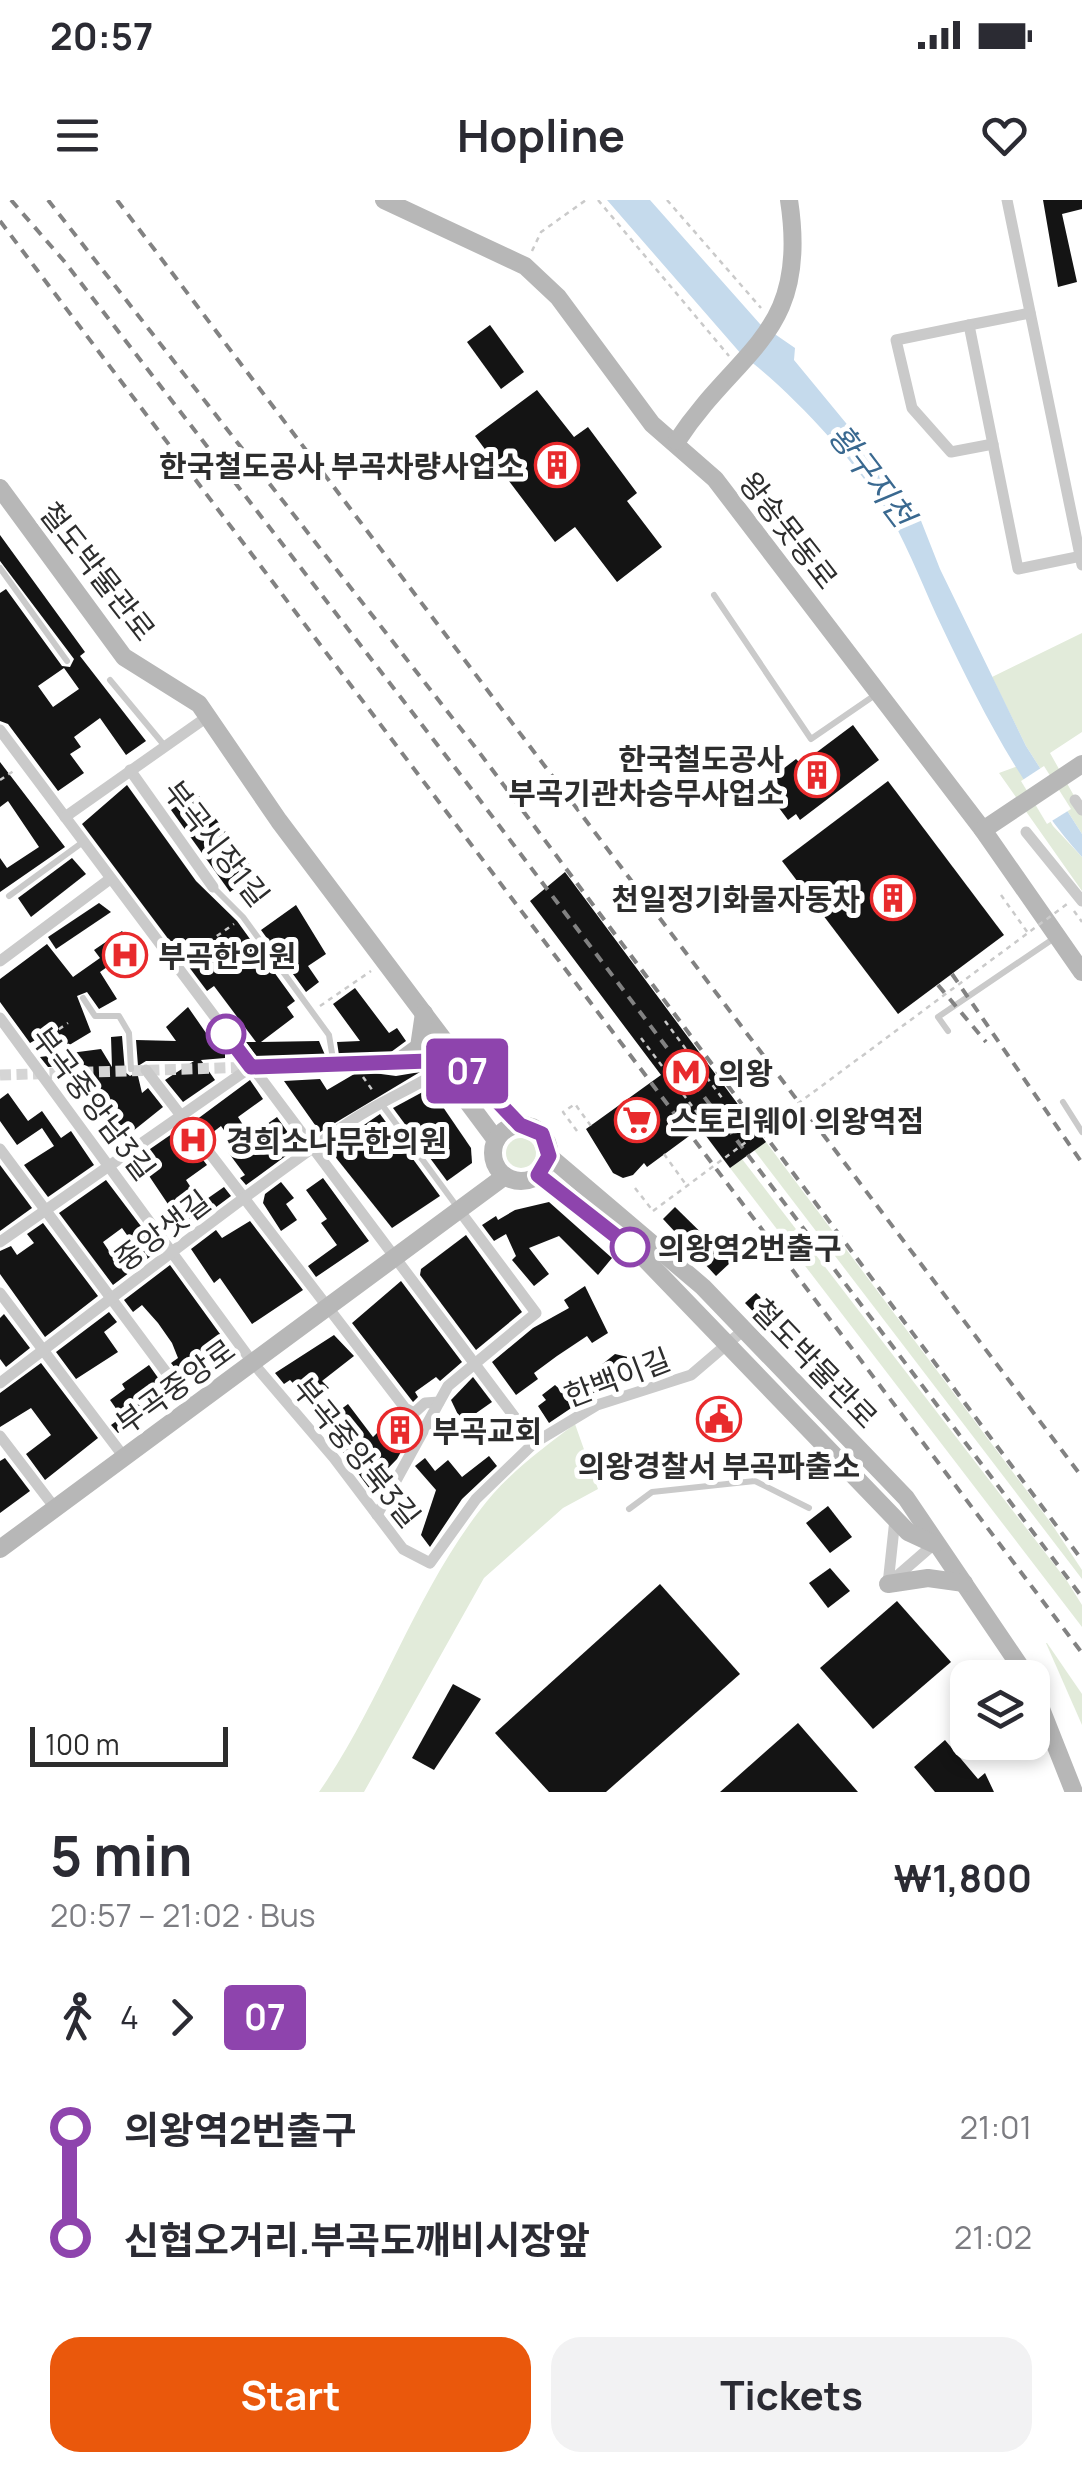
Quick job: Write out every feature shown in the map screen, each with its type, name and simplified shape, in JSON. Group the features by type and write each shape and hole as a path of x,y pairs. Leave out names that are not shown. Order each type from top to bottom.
{"street":[{"name":"왕송못동로","path":"384,200 525,266 558,297 652,424 676,441 714,479 983,830 1082,972"},
{"path":"676,441 778,320 790,276 789,200"},
{"path":"969,325 1018,569 1081,559 1008,200"},
{"path":"993,444 951,452 912,408 896,340 1030,312"},
{"name":"철도박물관로","path":"2,494 124,657 199,704 458,1060 520,1125"},
{"path":"130,770 208,716"},
{"path":"0,730 534,1443"},
{"path":"983,830 1082,764"},
{"name":"부곡시장1길","path":"65,817 130,770 213,887"},
{"path":"1026,832 1082,901"},
{"path":"0,961 110,878"},
{"path":"396,1064 419,1047 424,1014"},
{"name":"부곡중앙남3길","path":"0,1018 253,1363"},
{"path":"0,1242 178,1114 251,1067 458,1060"},
{"name":"철도박물관로","path":"458,1060 458,1090 496,1140"},
{"name":"중앙샛길","path":"0,1383 312,1148 379,1101 430,1080 458,1060"},
{"path":"146,1070 405,1408 414,1413 425,1403 439,1402"},
{"path":"520,1125 542,1134 549,1156 538,1175 518,1181 505,1176 494,1160 496,1140 520,1125"},
{"path":"0,1149 192,1407"},
{"name":"철도박물관로","path":"549,1156 660,1246 746,1328 906,1498 1016,1660"},
{"name":"철도박물관로","path":"538,1175 645,1259 908,1532 934,1544"},
{"name":"부곡중앙로","path":"0,1548 505,1176"},
{"path":"377,1515 448,1386 536,1313 460,1210"},
{"path":"0,1293 124,1458"},
{"name":"한백이길","path":"430,1563 476,1498 534,1443 597,1405 691,1375 746,1328"},
{"name":"부곡중앙북3길","path":"253,1363 402,1549 430,1563"},
{"path":"0,1436 54,1508"},
{"path":"887,1584 895,1518"},
{"path":"887,1584 934,1544"},
{"path":"887,1584 928,1578 964,1584"},
{"path":"1050,1731 1074,1792"}],"lane":[{"path":"0,568 67,661"},
{"path":"714,595 811,739 879,693"},
{"name":"철도박물관로","path":"110,680 164,745"},
{"path":"9,896 83,842"},
{"name":"부곡시장1길","path":"213,887 244,917 329,1035 334,1067"},
{"path":"948,1031 938,1017 1058,935"},
{"path":"981,988 987,997"},
{"path":"83,998 95,1016 119,1016 130,1032 130,1069"},
{"path":"379,1101 460,1210"},
{"path":"1064,1102 1082,1132"},
{"path":"630,1509 652,1492 755,1481 808,1508"}],"path":[{"path":"575,200 579,205"},
{"path":"525,266 541,232 586,200"},
{"path":"598,200 742,365"},
{"path":"667,200 762,309 778,320"},
{"path":"0,780 25,764"},
{"path":"1001,895 1028,933"},
{"path":"635,1188 654,1211 1068,904 1082,922"},
{"path":"175,966 244,917"},
{"path":"312,1012 384,961"},
{"path":"665,1021 722,1098"},
{"path":"24,1053 68,1023"},
{"path":"642,1038 698,1114"},
{"path":"355,1066 379,1101"},
{"path":"578,1131 563,1112 575,1104 591,1126"},
{"path":"664,1154 687,1186"}],"green space":[{"path":"1082,633 1082,732 1050,753 1082,810 1082,834 1026,746 992,677"},
{"path":"1018,766 1053,826 1082,857 1082,891 999,773"},
{"path":"521,1138 532,1142 536,1153 532,1164 521,1168 510,1164 506,1153 510,1142"},
{"path":"766,1142 1051,1523 1082,1570 1082,1579 754,1150"},
{"path":"742,1159 1067,1581 1082,1605 1082,1627 730,1168"},
{"path":"575,1424 598,1489 563,1508 484,1578 364,1792 319,1792 363,1718 443,1564 467,1528 512,1475"},
{"path":"1046,1643 1082,1694 1082,1725"}],"water":[{"name":"황구지천","path":"607,200 650,200 760,324 795,348 794,360 916,508 940,569 1026,746 1082,834 1082,857 1041,805 988,719 898,531 878,498 823,430 781,387 742,355"}],"pier":[{"path":"1044,766 1071,809 1047,824 1021,781"}],"building":[{"path":"1043,200 1082,200 1082,209 1062,214 1077,282 1058,287"},
{"path":"490,325 524,372 501,389 467,342"},
{"name":"한국철도공사 부곡차량사업소","path":"537,390 574,437 588,427 637,493 627,501 662,547 617,582 575,527 555,542 475,436"},
{"path":"0,535 85,652 80,656 146,741 126,755 100,718 74,737 81,747 70,754 84,773 58,791 8,724 0,721 0,593 6,589 62,666 70,667 74,659 0,561","holes":["64,668 79,689 53,707 38,686"]},
{"name":"한국철도공사 부곡기관차승무사업소","path":"853,725 879,760 800,820 796,814 788,820 762,785 796,759 801,764"},
{"path":"0,762 65,847 0,892 0,858 7,868 39,847 8,801 0,807"},
{"name":"천일정기화물자동차","path":"888,781 1004,935 898,1014 782,861"},
{"path":"127,785 196,881 237,921 295,1001 287,1007 294,1017 261,1042 319,1041 325,1055 257,1057 246,1042 256,1042 214,986 207,991 186,963 189,950 181,956 82,824"},
{"path":"196,792 256,873 230,892 171,810"},
{"path":"72,858 86,874 31,917 18,898"},
{"path":"565,872 766,1142 730,1168 700,1128 647,1167 644,1163 633,1175 623,1178 613,1173 586,1129 661,1075 530,901"},
{"path":"99,903 111,912 56,949 48,937"},
{"path":"296,905 326,954 308,966 319,982 306,992 261,930"},
{"path":"122,931 134,948 100,972 117,999 99,1009 87,992 77,996 91,1032 66,1047 55,1029 30,1043 0,1002 0,979 47,944 73,977 100,958 94,950"},
{"path":"355,988 389,1033 397,1028 406,1041 391,1052 339,1055 337,1042 360,1041 333,1004"},
{"path":"188,1007 213,1043 225,1051 225,1058 201,1060 215,1080 183,1102 165,1080 194,1061 146,1061 138,1066 136,1040 176,1041 166,1027"},
{"path":"122,1036 125,1072 130,1076 137,1072 142,1093 148,1088 163,1107 113,1147 99,1126 106,1122 73,1085 73,1066 48,1067 40,1057 101,1049 112,1067 111,1037"},
{"path":"420,1072 320,1132 284,1081 320,1079 327,1090 356,1073 396,1076"},
{"path":"250,1080 263,1099 238,1117 250,1136 277,1117 298,1147 246,1185 240,1178 245,1175 228,1152 236,1147 221,1126 208,1136 196,1120"},
{"path":"430,1088 471,1148 472,1163 447,1181 393,1108"},
{"path":"8,1093 28,1121 42,1111 61,1138 71,1131 94,1165 48,1197 24,1165 54,1146 42,1128 17,1145 0,1121 0,1099"},
{"path":"380,1114 440,1196 392,1228 329,1149"},
{"path":"179,1129 207,1165 186,1180 201,1203 224,1187 231,1196 180,1234 174,1226 180,1222 137,1158"},
{"path":"0,1165 32,1208 0,1231"},
{"path":"323,1178 369,1241 316,1277 308,1266 337,1245 321,1223 327,1219 306,1190"},
{"path":"106,1180 159,1250 113,1285 59,1213","holes":["122,1228 137,1249 117,1263 103,1242"]},
{"path":"281,1182 294,1198 286,1204 297,1220 281,1231 263,1203 265,1194"},
{"path":"549,1202 612,1258 598,1275 559,1236 529,1248 549,1274 534,1286 512,1260 516,1256 506,1234 494,1241 482,1225 496,1216 498,1220 515,1210"},
{"path":"675,1207 731,1262 716,1276 663,1219"},
{"path":"250,1221 303,1290 252,1324 220,1278 214,1283 191,1249 216,1230 222,1238"},
{"path":"43,1223 98,1296 45,1337 0,1274 0,1251 11,1246 17,1255 34,1243 27,1234"},
{"path":"466,1235 522,1312 476,1350 420,1275 421,1269"},
{"path":"170,1265 228,1345 182,1377 171,1363 178,1358 172,1343 158,1323 142,1305 133,1312 124,1300"},
{"path":"401,1281 462,1362 440,1381 436,1377 415,1392 418,1397 413,1402 352,1323"},
{"path":"585,1286 608,1333 592,1343 587,1336 557,1356 534,1373 538,1379 516,1395 492,1362 533,1328 569,1308 564,1300"},
{"path":"756,1293 792,1327 795,1324 829,1363 832,1372 821,1382 745,1303"},
{"path":"109,1312 117,1322 104,1332 118,1352 76,1379 56,1352"},
{"path":"4,1314 30,1348 6,1367 0,1359 0,1318"},
{"path":"334,1335 354,1356 322,1381 329,1388 312,1403 290,1380 284,1384 275,1373"},
{"path":"615,1354 632,1358 640,1370 607,1392 595,1392 549,1423 538,1406 546,1400 542,1395 555,1385 565,1394"},
{"path":"41,1363 98,1438 45,1480 26,1454 51,1435 31,1408 0,1427 0,1393"},
{"path":"149,1365 166,1389 138,1410 142,1416 118,1433 111,1425 122,1417 110,1400 125,1389 122,1384"},
{"path":"473,1377 492,1402 462,1423 451,1400"},
{"name":"의왕경찰서 부곡파출소","path":"725,1402 736,1424 713,1436 702,1414"},
{"path":"348,1404 373,1437 384,1426 418,1421 397,1459 369,1488 340,1449 347,1443 328,1419"},
{"path":"489,1456 497,1466 462,1499 430,1547 421,1535 436,1490 415,1466 425,1458 435,1471 448,1460 462,1477"},
{"path":"5,1458 30,1491 0,1513 0,1461"},
{"path":"828,1506 852,1537 830,1553 806,1523"},
{"path":"830,1568 850,1591 828,1608 809,1583"},
{"path":"660,1584 740,1674 606,1792 549,1792 495,1733"},
{"path":"897,1601 950,1661 873,1729 820,1668"},
{"path":"453,1684 481,1699 434,1770 412,1758"},
{"path":"798,1723 858,1792 720,1792"},
{"path":"945,1740 950,1746 950,1760 962,1760 978,1779 985,1773 994,1792 935,1792 914,1767"}],"tunnel":[{"path":"0,1075 251,1067"}],"railway":[{"path":"11,200 64,261 473,791 1082,1597"},
{"path":"48,200 479,752 1082,1560"},
{"path":"117,200 1082,1477"},
{"path":"0,221 1082,1653"},
{"path":"952,974 1082,1163"},
{"path":"938,985 986,1042"}],"bus line":[{"name":"07","path":"226,1034 251,1067 458,1060 520,1125 542,1134 549,1156 538,1175 630,1247"}],"place":[{"name":"한국철도공사 부곡차량사업소","path":"557,465"},
{"name":"한국철도공사 부곡기관차승무사업소","path":"817,775"},
{"name":"천일정기화물자동차","path":"893,898"},
{"name":"부곡한의원","path":"125,955"},
{"name":"의왕","path":"686,1072"},
{"name":"스토리웨이 의왕역점","path":"637,1120"},
{"name":"경희소나무한의원","path":"193,1140"},
{"name":"의왕역2번출구","path":"630,1247"},
{"name":"의왕경찰서 부곡파출소","path":"719,1419"},
{"name":"부곡교회","path":"400,1430"}]}
